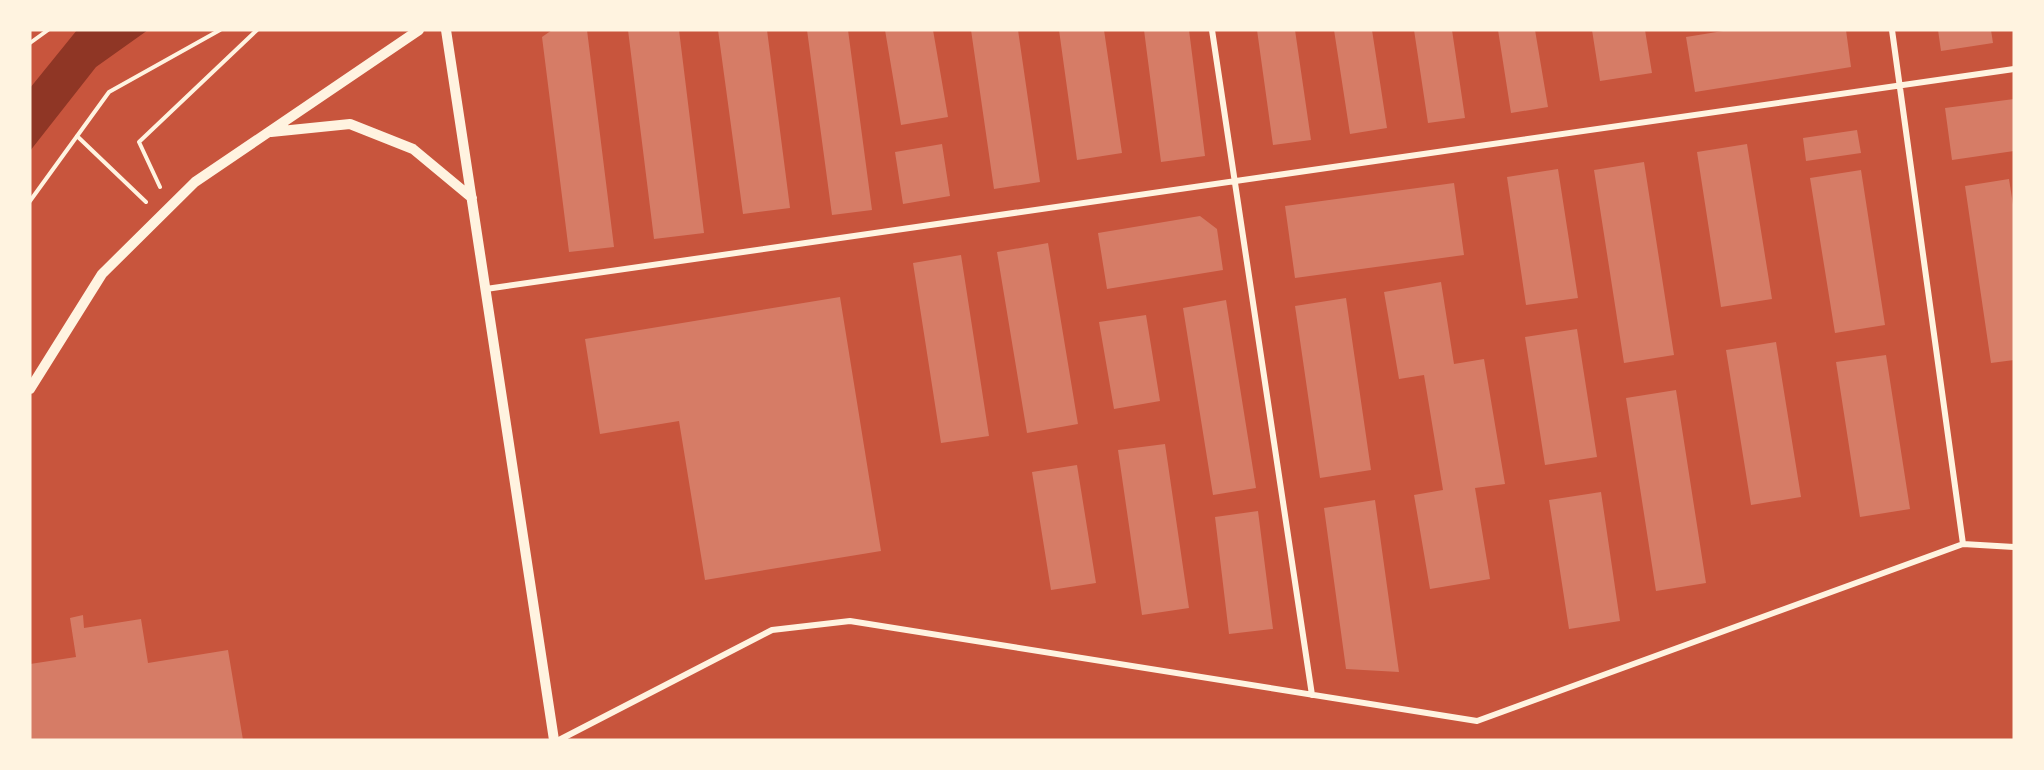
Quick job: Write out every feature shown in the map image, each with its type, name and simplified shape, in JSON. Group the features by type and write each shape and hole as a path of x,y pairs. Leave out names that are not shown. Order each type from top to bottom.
{"street":[{"path":"30,389 102,274 195,182 419,30"},
{"path":"447,30 554,740"},
{"path":"1212,30 1312,695"},
{"path":"1893,30 1963,544"},
{"path":"486,289 2014,69"},
{"path":"268,132 350,124 413,149 472,198"},
{"path":"560,740 772,630 850,621 1477,721 1963,544 2014,547"}],"path":[{"path":"30,43 48,30"},
{"path":"30,201 109,92 220,30"},
{"path":"170,207 139,142 257,30"},
{"path":"77,136 161,216"}],"shaded area":[{"path":"77,30 148,30 96,67 30,151 30,88"}],"building":[{"path":"552,30 587,30 614,247 569,252 542,37"},
{"path":"628,30 679,30 704,233 654,239"},
{"path":"718,30 767,30 790,208 743,214"},
{"path":"807,30 848,30 872,210 832,215"},
{"path":"885,30 933,30 948,117 901,125"},
{"path":"971,30 1018,30 1040,182 994,189"},
{"path":"1059,30 1104,30 1122,153 1077,160"},
{"path":"1144,30 1189,30 1205,156 1161,162"},
{"path":"1257,30 1295,30 1311,140 1273,145"},
{"path":"1334,30 1372,30 1387,128 1350,134"},
{"path":"1414,30 1452,30 1465,118 1428,123"},
{"path":"1498,30 1535,30 1548,107 1511,113"},
{"path":"1592,30 1645,30 1652,73 1600,81"},
{"path":"1729,30 1846,30 1851,67 1695,92 1686,37"},
{"path":"1938,30 1991,30 1993,43 1941,51"},
{"path":"2014,99 2014,151 1952,160 1945,108"},
{"path":"1857,130 1861,153 1806,161 1803,138"},
{"path":"942,144 950,196 903,204 895,152"},
{"path":"1747,144 1772,299 1721,307 1697,152"},
{"path":"1644,162 1674,355 1624,363 1594,170"},
{"path":"1558,169 1578,298 1526,305 1507,177"},
{"path":"1861,170 1885,325 1835,333 1810,178"},
{"path":"2009,179 2014,211 2014,360 1991,363 1965,186"},
{"path":"1454,183 1464,255 1295,278 1285,206"},
{"path":"1200,216 1217,229 1223,270 1107,289 1098,233"},
{"path":"1048,243 1078,424 1027,433 997,252"},
{"path":"961,255 989,436 941,443 913,263"},
{"path":"1441,282 1454,364 1484,359 1505,484 1475,488 1490,579 1430,589 1414,495 1443,490 1424,375 1399,379 1384,292"},
{"path":"840,297 881,551 705,580 679,421 600,434 585,339"},
{"path":"1346,298 1371,470 1320,478 1295,306"},
{"path":"1226,300 1256,488 1213,495 1183,308"},
{"path":"1146,315 1160,401 1114,409 1099,322"},
{"path":"1577,329 1597,457 1545,465 1525,337"},
{"path":"1776,342 1801,497 1751,505 1726,350"},
{"path":"1886,355 1910,509 1860,517 1836,362"},
{"path":"1676,390 1706,583 1656,591 1626,398"},
{"path":"1165,444 1189,608 1142,615 1118,450"},
{"path":"1077,465 1096,583 1051,590 1032,472"},
{"path":"1601,492 1620,621 1569,629 1549,500"},
{"path":"1375,500 1399,672 1346,669 1324,508"},
{"path":"1258,511 1273,629 1229,634 1215,517"},
{"path":"83,615 84,628 141,619 148,663 228,650 243,740 30,740 30,664 76,657 70,618"}]}
